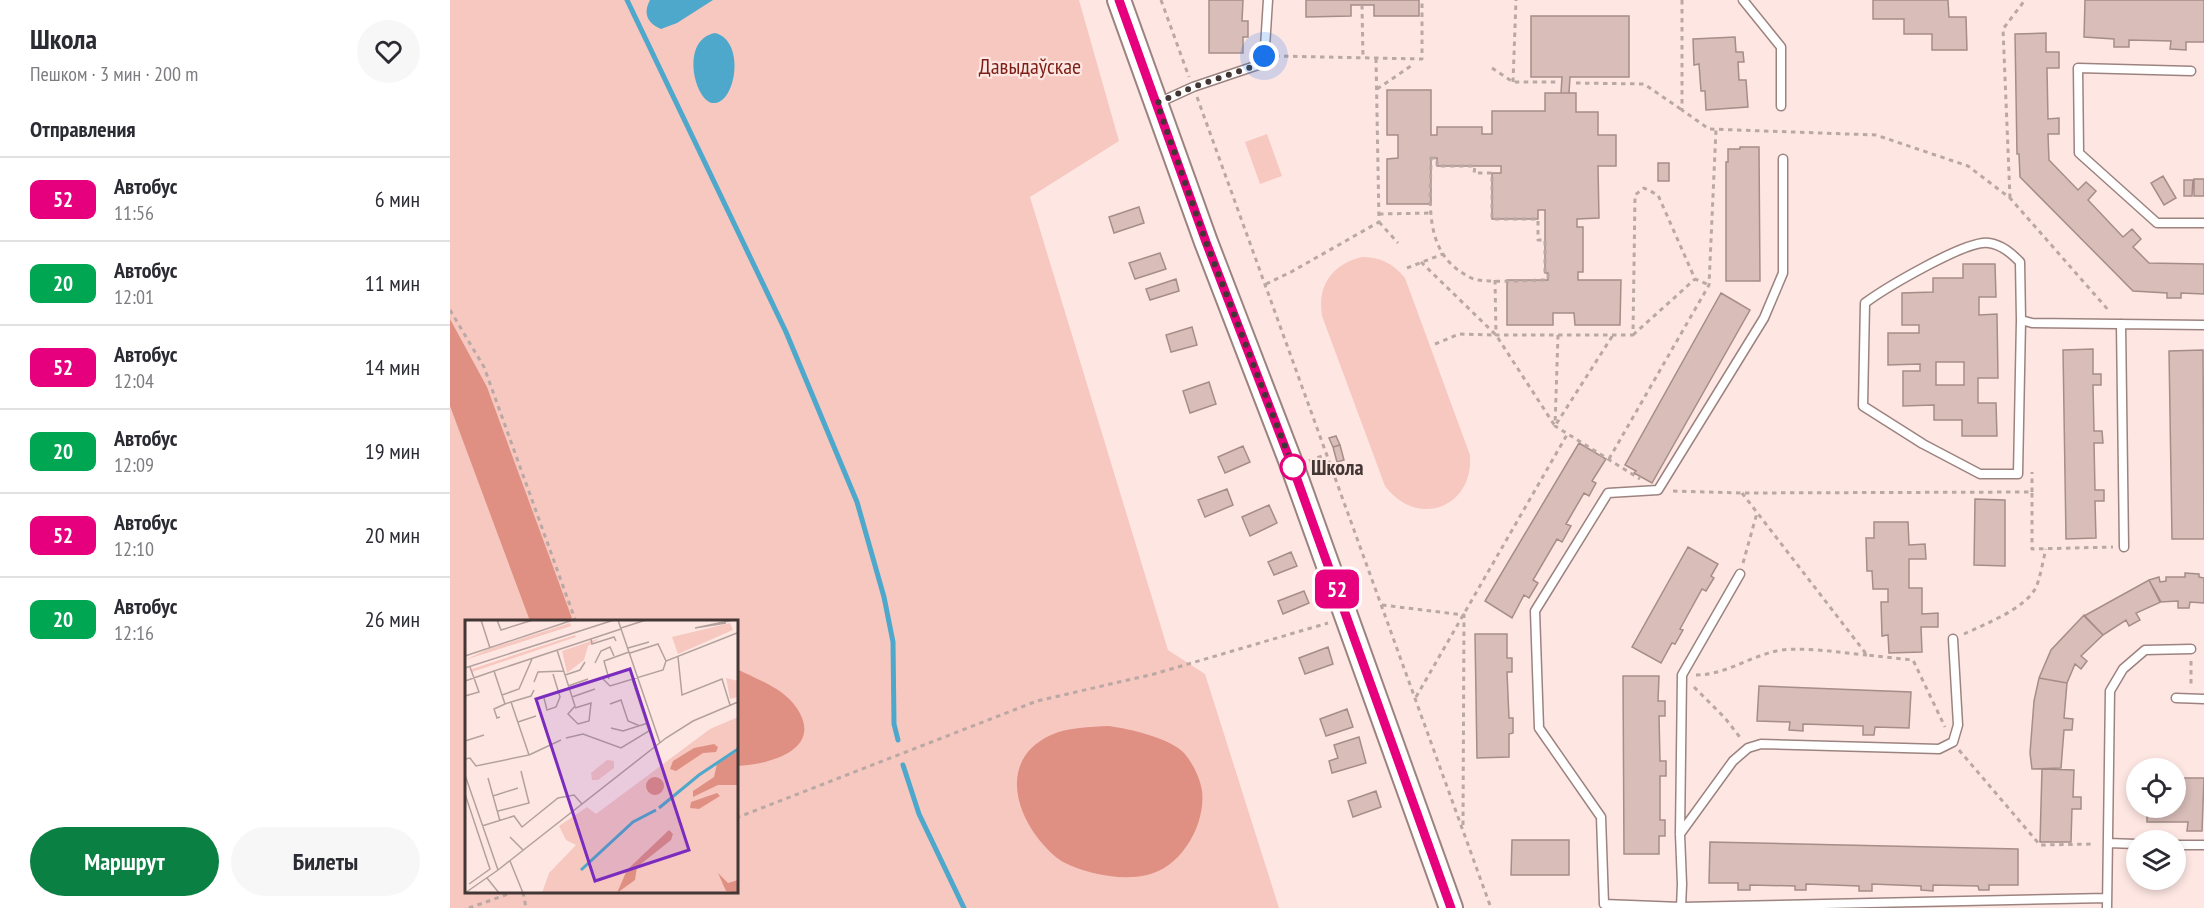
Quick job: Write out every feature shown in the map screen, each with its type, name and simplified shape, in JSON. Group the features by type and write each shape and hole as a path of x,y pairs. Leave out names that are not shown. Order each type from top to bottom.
{"main road":[{"path":"1119,0 1206,242 1293,468 1451,908"}],"lane":[{"path":"1157,103 1193,87 1263,63 1268,0"},
{"path":"1743,0 1781,47 1781,106"},
{"path":"2191,71 2078,68 2079,153 2157,223 2204,223"},
{"path":"1783,159 1783,273 1764,318 1658,490 1608,493 1535,611 1539,728 1601,817 1604,904 1681,907 2107,898"},
{"path":"1987,242 2007,250 2019,262 2021,320 2018,474 1980,474 1923,444 1863,406 1864,303 1883,290 1959,250 1987,242"},
{"path":"2021,320 2032,323 2204,325"},
{"path":"2121,324 2124,547"},
{"path":"1681,907 1683,884 1680,834 1682,675 1740,574"},
{"path":"1680,834 1733,761 1748,748 1761,744 1939,749 1953,742 1958,725 1953,639"},
{"path":"2107,908 2110,691 2123,669 2145,650 2191,649"},
{"path":"2176,698 2204,699"},
{"path":"2108,843 2126,844"},
{"path":"2186,845 2204,845"}],"path":[{"path":"1161,0 1491,908"},
{"path":"1264,56 1422,59 1422,0"},
{"path":"1514,82 1516,0"},
{"path":"1682,0 1682,110"},
{"path":"2010,198 2003,29 2025,0"},
{"path":"1362,5 1363,58"},
{"path":"1376,58 1378,214 1379,222 1398,243"},
{"path":"1377,89 1411,66"},
{"path":"1492,68 1514,82 1559,82"},
{"path":"1576,83 1644,84 1708,129 1876,135 1968,166 2010,198 2121,324"},
{"path":"1609,459 1709,285 1716,129"},
{"path":"1431,158 1437,158 1437,166 1474,166 1474,173 1492,173 1492,219 1538,219 1538,240 1545,240 1545,273 1548,273 1548,280 1476,280 1455,268 1443,254 1432,231 1431,158"},
{"path":"1633,335 1635,195 1644,188 1658,195 1695,279 1709,285"},
{"path":"1378,214 1431,213"},
{"path":"1266,284 1379,222"},
{"path":"1407,268 1443,254"},
{"path":"1421,262 1496,335 1555,426 1658,490 1742,493 2032,492 2032,549 2124,547"},
{"path":"1435,344 1459,334 1633,335 1695,279"},
{"path":"1495,280 1496,335"},
{"path":"450,310 484,367 576,620"},
{"path":"1555,426 1558,335"},
{"path":"1555,426 1613,335"},
{"path":"1416,698 1568,433"},
{"path":"1742,493 1866,655"},
{"path":"1740,574 1757,513"},
{"path":"1953,639 2000,617 2028,599 2037,586 2046,549"},
{"path":"1382,605 1464,615"},
{"path":"1463,830 1464,615"},
{"path":"738,817 1036,701 1154,674 1347,617"},
{"path":"2191,649 2191,699"},
{"path":"1682,675 1711,675 1775,651 1816,650 1913,660 1953,742 2040,845 2108,843"},
{"path":"1682,675 1725,718 1748,748"},
{"path":"469,908 509,893"},
{"path":"523,893 526,908"}],"green space":[{"name":"Давыдаўскае","path":"450,0 1079,0 1119,141 1030,197 1168,650 1205,674 1279,908 450,908"},
{"path":"1267,134 1282,176 1260,184 1245,142"},
{"path":"1362,257 1386,262 1396,268 1405,278 1470,455 1469,473 1463,488 1453,499 1441,506 1427,509 1412,507 1398,499 1385,486 1322,316 1322,295 1329,278 1342,265"}],"shaded area":[{"path":"450,319 487,387 573,620 530,620 450,406"},
{"path":"738,669 784,694 796,707 803,722 804,734 799,744 777,758 738,766"},
{"path":"1109,726 1150,735 1179,748 1191,762 1201,786 1200,817 1189,843 1170,864 1147,875 1115,877 1083,870 1063,862 1037,837 1028,823 1018,795 1017,781 1020,767 1026,755 1036,744 1065,730"}],"water":[{"path":"650,0 713,0 677,23 661,29 652,24 648,17 647,9"},
{"path":"715,33 725,38 731,47 734,70 733,82 728,92 723,100 715,103 708,101 697,84 694,59 697,47 704,38"}],"building":[{"path":"1209,0 1243,0 1242,21 1248,21 1248,37 1243,37 1243,53 1209,53"},
{"path":"1306,0 1419,0 1419,16 1374,16 1374,5 1351,5 1351,16 1306,17"},
{"path":"1873,0 1948,0 1949,17 1966,17 1967,50 1932,50 1932,34 1904,34 1904,19 1873,19"},
{"path":"2085,0 2204,0 2204,42 2186,42 2186,50 2170,49 2171,41 2129,40 2129,47 2114,47 2114,39 2084,37"},
{"path":"1531,16 1629,16 1629,77 1570,77 1569,93 1561,93 1562,77 1531,77"},
{"path":"2046,33 2046,52 2059,52 2059,68 2047,68 2048,119 2059,118 2059,134 2048,134 2049,160 2078,190 2086,182 2096,191 2088,200 2123,237 2132,229 2141,239 2133,247 2149,263 2204,264 2204,294 2181,293 2181,298 2167,298 2167,293 2133,291 2020,177 2019,154 2017,154 2015,34"},
{"path":"1735,37 1736,52 1743,52 1744,62 1738,62 1739,80 1746,80 1748,107 1706,110 1705,91 1701,91 1699,64 1694,65 1693,39"},
{"path":"1387,90 1431,90 1431,135 1437,135 1437,127 1482,127 1482,134 1492,134 1492,111 1545,111 1545,93 1576,93 1576,112 1598,112 1598,135 1616,135 1616,166 1598,166 1599,218 1577,219 1577,227 1583,227 1583,272 1578,272 1578,280 1621,280 1620,325 1575,325 1574,313 1553,313 1553,325 1507,325 1507,280 1548,280 1548,273 1545,273 1545,210 1538,210 1538,219 1492,219 1492,173 1501,173 1501,166 1437,166 1437,158 1431,158 1431,204 1387,204 1387,159 1398,158 1398,135 1387,135"},
{"path":"1740,147 1759,147 1760,281 1726,281 1726,162 1728,162 1728,149 1740,149"},
{"path":"1658,163 1669,163 1669,181 1658,181"},
{"path":"2163,176 2176,198 2164,205 2151,183"},
{"path":"2194,179 2204,179 2204,196 2194,196"},
{"path":"2184,180 2193,180 2192,196 2184,196"},
{"path":"1139,207 1144,223 1114,233 1109,217"},
{"path":"1160,253 1166,269 1135,279 1129,263"},
{"path":"1963,264 1995,264 1996,297 1979,297 1979,315 1997,314 1998,378 1978,378 1978,403 1996,403 1997,436 1962,436 1962,420 1934,420 1934,405 1903,406 1903,371 1920,371 1920,364 1888,365 1888,333 1919,333 1919,325 1902,325 1902,293 1933,292 1933,278 1963,278","holes":["1936,362 1964,362 1964,385 1936,385"]},
{"path":"1176,279 1179,291 1150,300 1146,289"},
{"path":"1721,293 1750,310 1652,483 1625,465"},
{"path":"1192,327 1197,345 1171,352 1166,335"},
{"path":"2093,349 2093,374 2101,374 2101,385 2093,385 2094,431 2102,431 2103,443 2094,443 2095,490 2104,490 2104,501 2095,501 2096,538 2066,539 2063,350"},
{"path":"2203,350 2204,539 2172,539 2169,351"},
{"path":"1209,382 1216,404 1190,413 1183,391"},
{"path":"1336,436 1340,445 1333,447 1329,438"},
{"path":"1579,443 1606,459 1592,481 1596,483 1589,496 1584,493 1566,524 1571,526 1562,542 1557,539 1533,580 1538,583 1529,598 1524,595 1512,618 1485,601"},
{"path":"1340,445 1344,460 1337,462 1333,447"},
{"path":"1243,446 1250,462 1225,473 1218,457"},
{"path":"1227,489 1233,505 1205,517 1198,500"},
{"path":"1975,499 2005,500 2005,566 1974,565"},
{"path":"1269,505 1277,523 1250,536 1242,517"},
{"path":"1874,522 1908,522 1909,545 1925,544 1926,559 1909,559 1909,588 1922,588 1922,614 1938,613 1938,627 1921,627 1922,652 1889,653 1888,635 1882,636 1881,602 1888,602 1888,589 1873,589 1872,571 1867,571 1866,538 1874,538"},
{"path":"1688,547 1718,564 1711,576 1714,578 1706,591 1702,589 1680,629 1683,630 1675,644 1672,643 1661,663 1632,647"},
{"path":"1291,552 1297,566 1274,575 1268,562"},
{"path":"2185,573 2199,574 2199,577 2204,578 2204,603 2190,602 2189,608 2178,608 2178,601 2160,602 2149,580 2159,577 2160,582 2166,581 2166,577 2185,577"},
{"path":"2149,580 2161,602 2136,613 2140,620 2129,626 2126,620 2103,635 2084,616"},
{"path":"1304,591 1309,603 1283,614 1278,601"},
{"path":"2084,615 2103,635 2081,656 2087,661 2081,669 2075,664 2067,683 2039,678 2051,650"},
{"path":"1475,634 1507,634 1507,658 1512,658 1512,672 1507,672 1509,718 1513,718 1513,733 1509,734 1509,757 1477,758"},
{"path":"1328,647 1333,664 1305,674 1299,658"},
{"path":"1623,676 1659,676 1658,701 1665,701 1665,716 1659,716 1660,761 1666,761 1666,776 1660,776 1660,820 1665,820 1665,836 1659,836 1659,854 1624,854"},
{"path":"2039,678 2067,683 2064,718 2073,719 2072,730 2064,730 2061,768 2032,769 2030,753 2034,701"},
{"path":"1759,686 1911,692 1909,728 1875,727 1874,735 1863,735 1863,726 1803,724 1803,731 1789,730 1790,722 1757,721"},
{"path":"1347,709 1353,727 1326,736 1320,719"},
{"path":"1359,737 1366,763 1332,773 1329,761 1338,758 1334,745"},
{"path":"2042,769 2074,770 2073,797 2081,797 2081,809 2072,809 2071,842 2040,842"},
{"path":"2186,778 2204,778 2202,831 2187,831 2188,822 2147,822 2147,818 2186,818"},
{"path":"1376,791 1381,807 1353,817 1348,801"},
{"path":"1512,840 1569,840 1569,875 1511,875"},
{"path":"1710,842 2018,849 2018,885 1989,885 1989,890 1979,890 1978,886 1933,885 1933,891 1921,890 1921,886 1872,884 1872,891 1859,891 1859,886 1806,884 1806,890 1795,890 1795,886 1750,885 1750,890 1738,890 1738,883 1709,883"}],"waterway":[{"path":"627,0 786,332 857,502 884,597 893,642 894,724 898,740"},
{"path":"903,765 919,814 964,908"}],"bus line":[{"name":"52","path":"1119,0 1206,242 1293,468 1451,908"}],"place":[{"name":"Школа","path":"1293,467"}],"route":[{"path":"1264,56 1263,63 1193,87 1157,103 1206,242 1293,467"}]}
